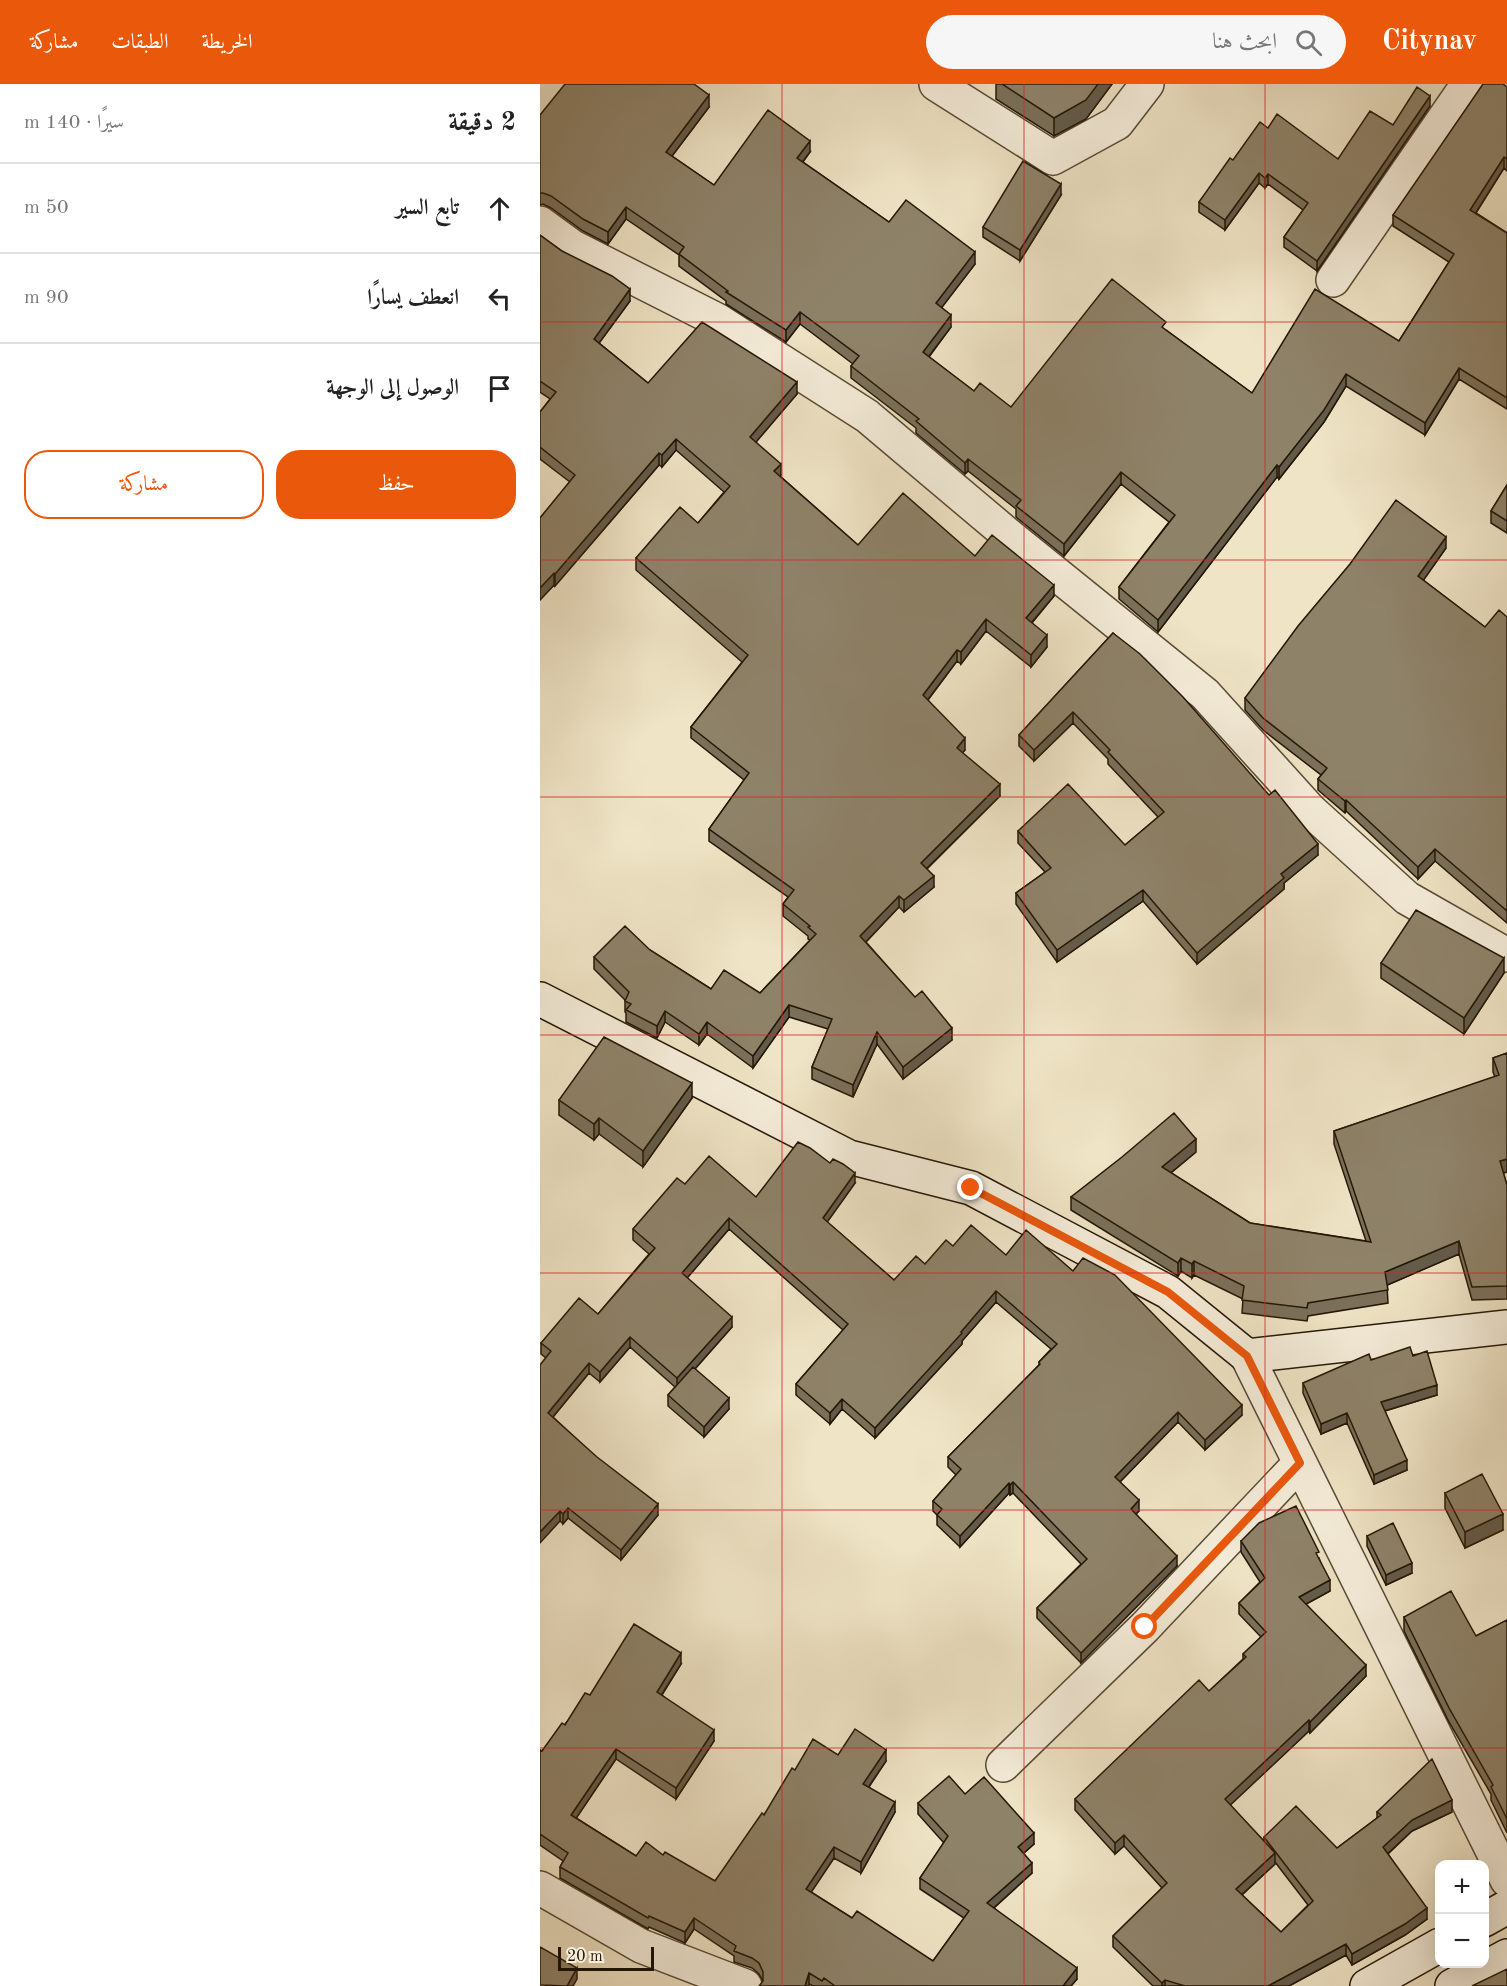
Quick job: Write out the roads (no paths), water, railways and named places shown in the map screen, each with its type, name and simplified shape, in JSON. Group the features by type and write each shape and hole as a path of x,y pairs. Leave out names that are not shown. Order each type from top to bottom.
{"street":[{"path":"936,84 1053,159 1117,123 1147,84"},
{"path":"1333,280 1468,84"},
{"path":"540,223 573,247 717,320 867,416 1007,534 1205,694 1310,810 1407,898 1507,955"},
{"path":"540,999 849,1156 971,1188 1168,1292 1247,1356 1507,1881"},
{"path":"1247,1356 1507,1327"},
{"path":"1003,1765 1145,1627 1300,1463"},
{"path":"540,1888 641,1946 711,1980 745,1986"},
{"path":"1489,1918 1507,1907"},
{"path":"1367,1986 1435,1948"},
{"path":"1452,1986 1507,1956"}]}
